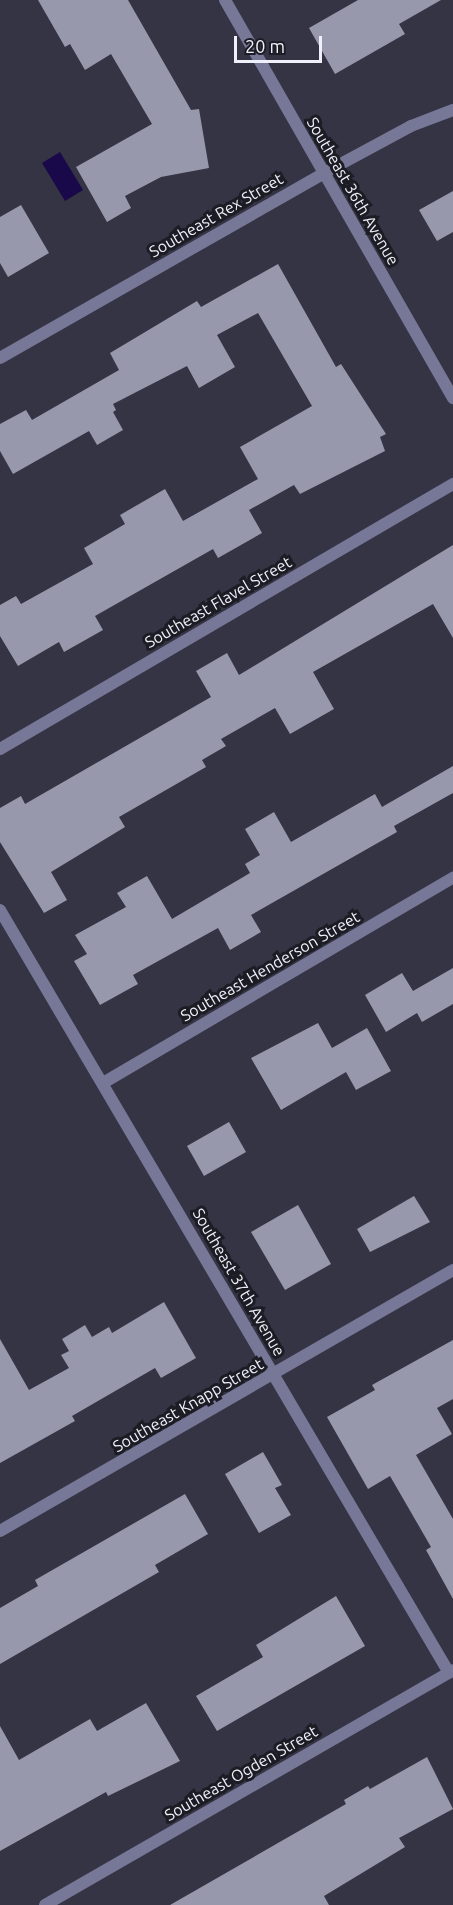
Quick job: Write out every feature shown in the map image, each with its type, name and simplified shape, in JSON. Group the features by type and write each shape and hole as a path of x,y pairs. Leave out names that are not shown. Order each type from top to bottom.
{"street":[{"name":"Southeast 36th Avenue","path":"225,0 453,398"},
{"name":"Southeast Rex Street","path":"0,358 324,173 411,126 453,110"},
{"name":"Southeast Flavel Street","path":"0,749 453,484"},
{"name":"Southeast Henderson Street","path":"103,1083 453,878"},
{"name":"Southeast 37th Avenue","path":"0,910 451,1672"},
{"name":"Southeast Knapp Street","path":"0,1531 453,1270"},
{"name":"Southeast Ogden Street","path":"45,1905 451,1672"}],"shaded area":[{"path":"60,152 83,190 65,201 42,163"}],"building":[{"path":"38,0 128,0 191,110 199,109 209,168 161,177 125,196 131,208 107,222 76,167 152,124 111,54 85,70 70,44 65,47"},
{"path":"358,0 441,0 399,24 405,34 335,74 309,28"},
{"path":"453,191 453,232 437,241 419,210"},
{"path":"21,205 49,253 8,277 0,263 0,217"},
{"path":"278,264 336,367 341,364 386,434 380,437 385,451 300,494 294,485 249,510 262,533 218,558 213,549 95,616 103,630 64,652 59,642 18,666 0,636 0,605 16,596 21,604 93,564 84,548 125,524 120,515 165,489 183,521 258,479 240,447 312,406 258,313 217,335 235,367 199,388 187,366 113,404 116,410 113,412 123,430 97,445 89,431 13,474 0,451 0,424 26,410 32,420 119,370 110,353 197,301 201,307"},
{"path":"453,545 453,638 433,604 313,672 334,709 290,734 275,708 221,739 226,746 202,760 206,767 119,817 125,827 51,872 67,900 44,913 0,842 0,808 21,796 25,804 211,697 196,671 227,653 239,675"},
{"path":"453,766 453,793 394,826 397,832 251,915 261,932 230,950 218,928 133,975 138,984 100,1005 74,961 87,954 75,935 126,907 117,893 147,876 172,919 250,873 245,864 260,855 245,829 274,812 291,842 375,794 382,807"},
{"path":"453,968 453,1004 422,1022 417,1013 386,1032 365,995 402,973 413,991"},
{"path":"318,1023 332,1048 367,1028 391,1071 356,1090 346,1072 281,1110 251,1058"},
{"path":"229,1122 246,1152 204,1176 187,1146"},
{"path":"414,1196 430,1222 370,1252 357,1229"},
{"path":"298,1205 331,1264 285,1290 251,1232"},
{"path":"164,1302 196,1358 161,1378 155,1368 72,1416 75,1421 0,1463 0,1339 29,1390 69,1368 61,1355 69,1351 62,1339 85,1325 92,1337 109,1327 112,1333"},
{"path":"453,1340 453,1399 437,1408 452,1434 416,1455 453,1519 453,1599 426,1550 431,1547 390,1476 368,1489 327,1417 375,1390 372,1385"},
{"path":"263,1452 282,1485 275,1488 291,1515 259,1533 225,1474"},
{"path":"185,1494 208,1534 155,1565 159,1572 0,1664 0,1608 38,1586 35,1580"},
{"path":"336,1596 365,1646 217,1731 196,1696 263,1657 256,1645"},
{"path":"146,1703 180,1761 108,1796 106,1792 0,1851 0,1726 19,1760 90,1719 97,1731"},
{"path":"427,1757 453,1809 399,1838 405,1847 324,1896 329,1905 170,1905 346,1804 344,1800 368,1786 370,1789"}]}
